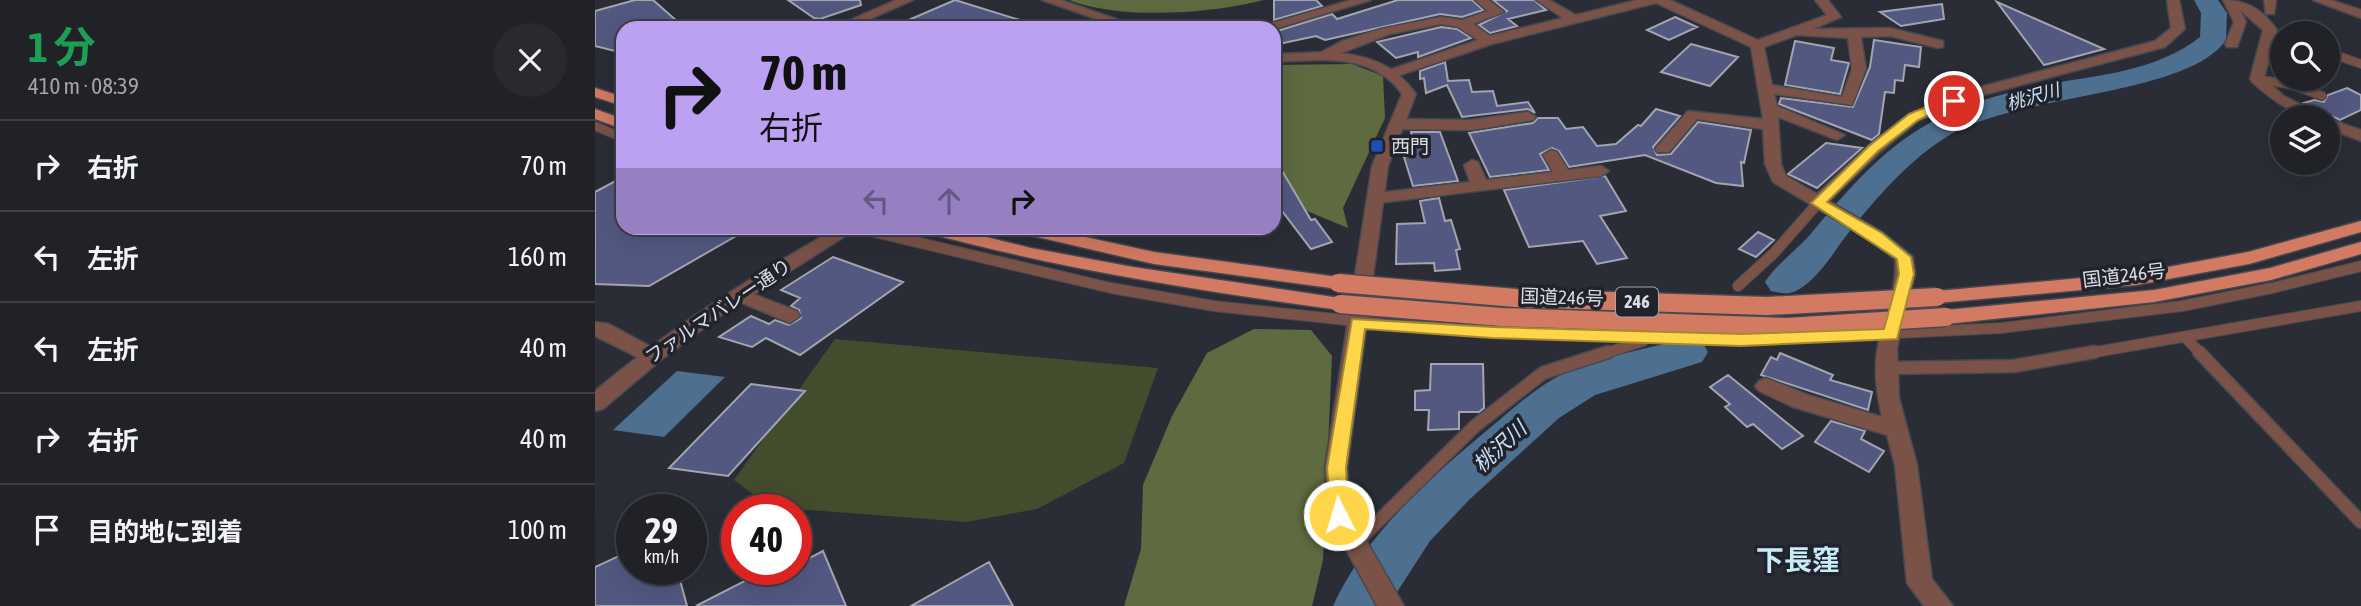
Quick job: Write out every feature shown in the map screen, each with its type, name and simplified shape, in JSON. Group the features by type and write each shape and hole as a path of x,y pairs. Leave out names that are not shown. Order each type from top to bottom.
{"highway":[{"path":"595,92 616,100"},
{"path":"595,114 616,122"},
{"name":"国道246号","path":"1053,235 1154,258 1338,282 1516,298 1767,306 1937,297 2137,279 2249,258 2361,226"},
{"name":"国道246号","path":"955,235 1137,276 1340,304 1501,317 1787,327 1946,317 2154,296 2271,274 2361,248"}],"street":[{"path":"856,21 907,0"},
{"path":"1048,0 1113,21"},
{"path":"1281,23 1365,0"},
{"path":"1321,56 1336,46 1424,21 1462,24 1498,12 1481,0"},
{"path":"1610,0 1623,8"},
{"path":"1391,74 1487,41 1652,0"},
{"path":"1660,0 1757,45 1835,17 1821,0"},
{"path":"1823,205 1874,149 1914,117 1973,93 2160,44 2178,29 2173,0"},
{"path":"2229,0 2240,22 2232,44"},
{"path":"2235,0 2270,27"},
{"path":"2319,0 2361,14"},
{"path":"1542,1 1575,20"},
{"path":"1462,24 1487,41"},
{"path":"1797,31 1814,35 1890,32 1938,44"},
{"path":"1767,88 1847,102 1859,69 1854,34"},
{"path":"1757,45 1767,88 1773,164 1779,179 1876,236 1904,257 1906,274 1891,335 1888,398 1906,465 1920,583 1940,606"},
{"path":"2270,47 2257,79 2280,99 2293,105"},
{"path":"1281,58 1357,58 1391,74 1409,94 1383,154 1336,468 1339,515 1391,606"},
{"path":"1663,149 1693,114 1770,117 1837,135"},
{"path":"1397,124 1471,125 1528,117"},
{"path":"2340,127 2361,136"},
{"path":"1551,155 1563,176"},
{"path":"1472,166 1480,186"},
{"path":"1378,198 1601,171"},
{"name":"ファルマバレー通り","path":"595,403 650,355 737,294 836,235"},
{"path":"737,294 790,316"},
{"path":"595,329 601,329 650,355"},
{"path":"1766,386 1813,405 1897,430"}],"lane":[{"path":"2252,11 2270,6"},
{"path":"2340,57 2361,64"},
{"path":"2257,79 2293,85 2322,96"},
{"path":"595,126 616,135"},
{"path":"1738,286 1823,205"},
{"path":"886,235 1050,275 1152,296 1358,323 1492,333 1741,340 1891,335 2128,316 2303,282 2361,266"},
{"path":"1888,368 2014,366 2361,306"},
{"path":"2186,338 2361,522"},
{"path":"1358,549 1475,426 1543,373 1643,341"}],"green space":[{"path":"1069,0 1263,0 1218,9 1165,13 1113,10"},
{"path":"1352,64 1383,76 1385,118 1343,208 1348,228 1307,211 1281,209 1284,175 1281,166 1281,65"},
{"path":"1254,329 1311,330 1332,356 1323,560 1312,606 1124,606 1141,549 1143,485 1172,416 1207,353"},
{"path":"835,339 1158,368 1124,463 1037,509 966,522 812,510 812,494 753,494 734,480"}],"water":[{"path":"677,371 725,377 664,437 613,430"}],"building":[{"path":"635,0 653,0 677,21 616,21 616,51 595,46 595,11"},
{"path":"788,0 860,0 861,5 820,19 814,18"},
{"path":"955,0 1023,21 906,21"},
{"path":"1274,0 1316,0 1322,6 1274,20"},
{"path":"1398,0 1472,0 1483,10 1462,17 1440,14 1325,40 1316,36 1281,44 1281,30 1332,14 1337,19"},
{"path":"1493,0 1534,0 1546,10 1508,19 1517,26 1490,33 1479,25 1507,11"},
{"path":"1997,2 2104,49 2044,65"},
{"path":"1942,4 1944,19 1901,26 1880,12"},
{"path":"1675,17 1697,27 1669,40 1647,30"},
{"path":"1441,27 1457,29 1471,38 1418,57 1418,52 1396,58 1377,42"},
{"path":"1874,40 1921,47 1919,67 1905,65 1903,81 1895,80 1894,93 1885,92 1879,134 1872,140 1779,104 1781,98 1853,107 1870,67"},
{"path":"1795,41 1834,48 1831,60 1849,63 1840,94 1785,85"},
{"path":"1691,44 1738,57 1710,86 1661,72"},
{"path":"1445,62 1448,81 1469,80 1472,92 1493,91 1497,106 1528,102 1535,113 1528,109 1462,117 1447,85 1426,93 1424,78 1420,79 1420,71"},
{"path":"2347,88 2361,95 2361,110 2340,120 2340,105 2304,103 2314,100 2324,102 2328,95"},
{"path":"1656,109 1680,116 1653,147 1657,155 1671,154 1698,122 1751,130 1744,163 1741,162 1743,186 1716,183 1645,155 1569,167 1559,151 1552,148 1540,154 1549,170 1490,177 1469,133 1533,123 1538,118 1558,118 1566,129 1583,127 1597,146 1616,144 1638,125 1641,126"},
{"path":"1411,132 1440,132 1458,181 1413,186 1404,157 1413,156 1409,143 1414,142"},
{"path":"1826,143 1862,148 1817,188 1788,174"},
{"path":"1281,169 1311,220 1315,219 1332,242 1311,249 1282,211"},
{"path":"1605,176 1626,211 1600,216 1627,258 1597,264 1583,241 1529,247 1504,190"},
{"path":"616,181 616,235 738,235 649,286 595,284 595,192"},
{"path":"1439,198 1445,221 1451,220 1460,249 1456,250 1460,269 1435,271 1434,263 1396,264 1397,224 1425,223 1420,201"},
{"path":"1758,232 1774,240 1756,257 1739,249"},
{"path":"833,257 903,282 800,355 766,338 752,347 719,337 751,316 769,324 775,320 789,325 801,318 799,310 791,306 800,298 781,290"},
{"path":"1780,353 1833,375 1830,380 1872,392 1868,410 1761,375 1771,357 1777,360"},
{"path":"1431,364 1483,364 1484,408 1479,412 1459,412 1459,429 1428,430 1429,410 1415,410 1415,391 1430,390"},
{"path":"1728,375 1803,436 1782,449 1753,424 1747,427 1725,407 1730,404 1710,387"},
{"path":"751,384 805,391 728,476 669,468"},
{"path":"1831,421 1865,431 1861,439 1884,451 1869,472 1815,442"},
{"path":"823,551 846,606 696,606 737,585 812,585 812,557"},
{"path":"616,557 616,585 681,585 687,606 595,606 595,567"},
{"path":"989,562 1013,606 911,606"}],"waterway":[{"name":"桃沢川","path":"1784,282 1801,268 1874,182 1915,144 1964,116 1991,107 2129,77 2186,59 2213,40 2214,13 2206,0"},
{"name":"桃沢川","path":"1359,606 1413,527 1453,486 1544,407 1580,384 1688,352"}],"place":[{"name":"西門","path":"1377,146"}],"district":[{"name":"下長窪","path":"1798,560"}],"route":[{"path":"1339,515 1336,468 1358,323 1492,333 1741,340 1891,335 1906,274 1904,257 1876,236 1818,203 1874,149 1914,117 1954,101"}]}
